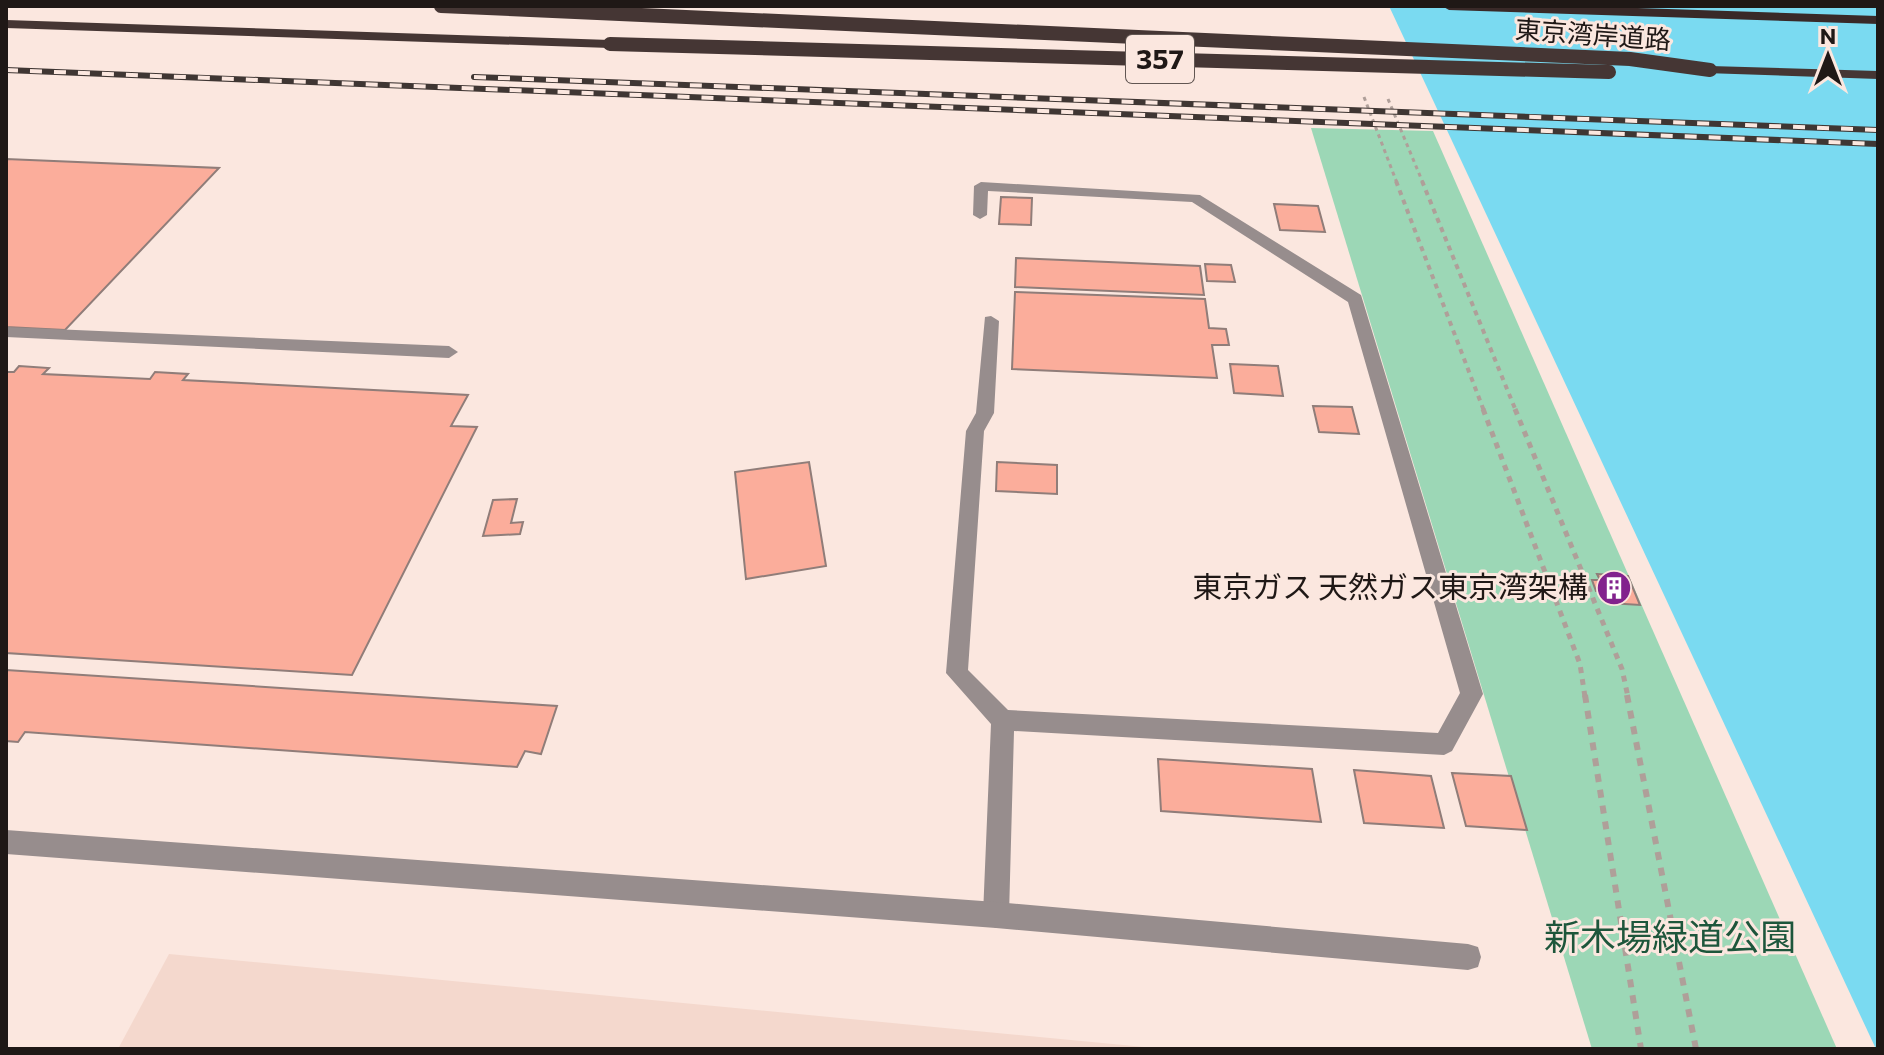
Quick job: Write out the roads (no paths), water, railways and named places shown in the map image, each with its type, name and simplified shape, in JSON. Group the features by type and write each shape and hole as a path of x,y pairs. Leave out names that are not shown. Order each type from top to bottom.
{"highway":[{"name":"東京湾岸道路","path":"441,6 1630,59 1710,70 1878,75"},
{"path":"1449,6 1878,20"},
{"name":"357","path":"6,24 1552,72 1710,70"}],"street":[{"path":"980,215 981,186 1195,198 1355,299 1472,694 1444,744 1003,720 957,673 975,431 985,413 991,321"},
{"path":"6,332 449,352"},
{"path":"996,915 1003,720"},
{"path":"6,842 996,915 1468,957"}],"water":[{"path":"1389,6 1878,6 1878,1049 1876,1049"}],"railway":[{"path":"6,70 1878,144"},
{"path":"474,77 1878,130"}],"place":[{"name":"東京ガス 天然ガス東京湾架構","path":"1614,588"}],"park label":[{"name":"新木場緑道公園","path":"1670,937"}]}
